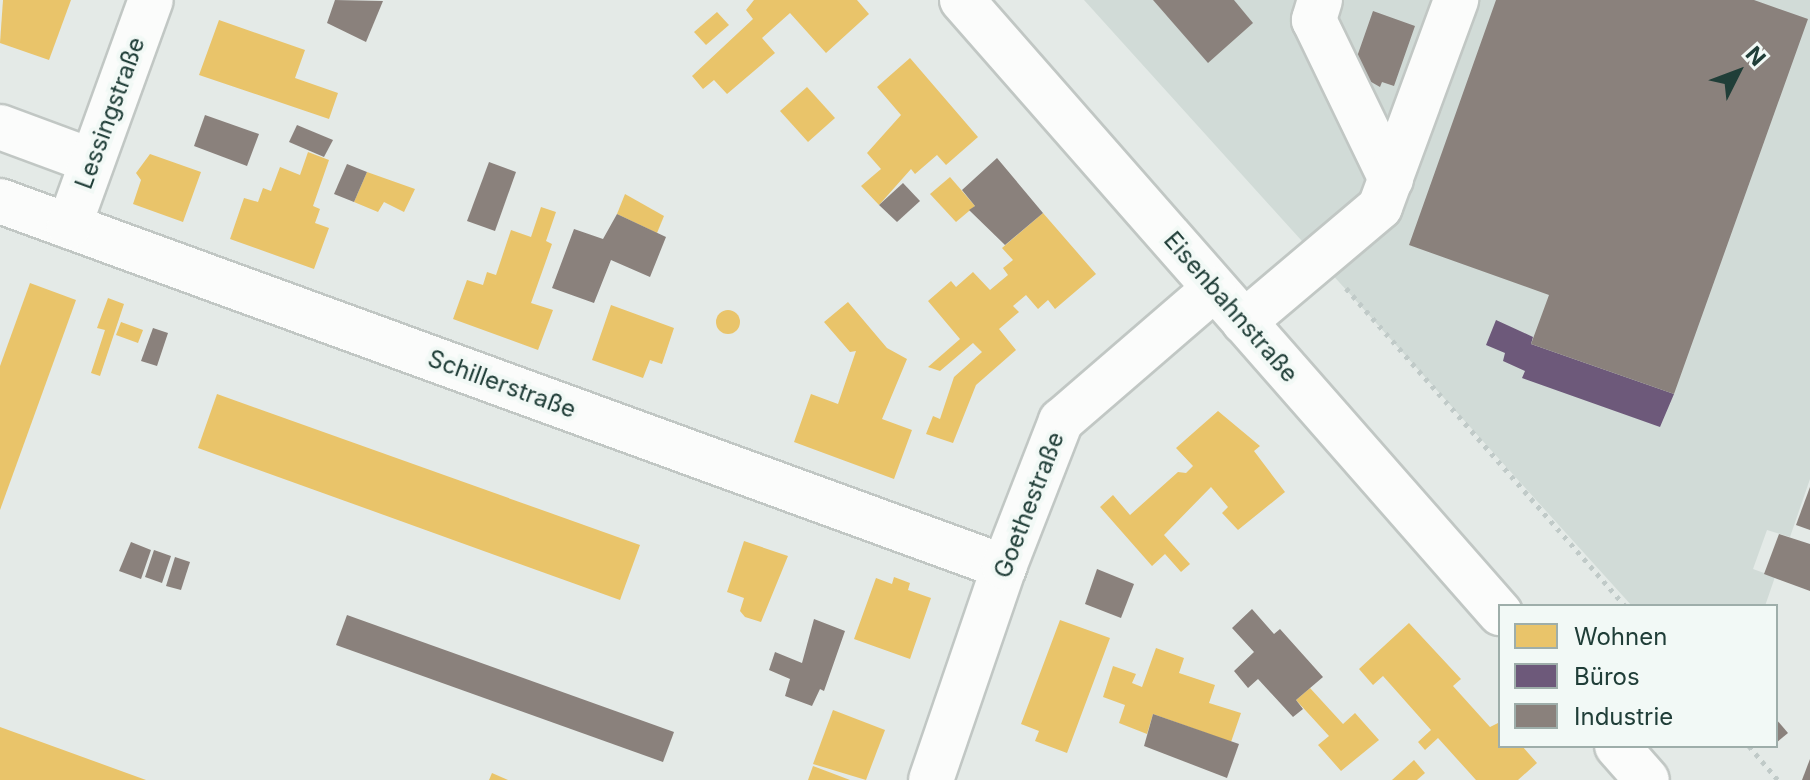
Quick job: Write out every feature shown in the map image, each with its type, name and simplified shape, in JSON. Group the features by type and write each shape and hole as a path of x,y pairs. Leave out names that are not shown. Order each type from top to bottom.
{"street":[{"name":"Lessingstraße","path":"69,226 151,0"},
{"name":"Eisenbahnstraße","path":"962,0 1498,611"},
{"path":"1320,0 1314,20 1391,179"},
{"path":"1244,322 1380,207 1456,0"},
{"path":"0,189 10,130 92,161"},
{"name":"Schillerstraße","path":"0,201 1004,567"},
{"name":"Goethestraße","path":"931,780 1004,567 1061,421 1214,289"}],"path":[{"path":"1321,259 1623,604"},
{"path":"1751,748 1778,780"}],"shaded area":[{"path":"1084,0 1810,0 1810,479 1790,537 1767,530 1753,569 1775,577 1766,604 1630,604"}],"building: Wohnen":[{"path":"3,0 71,0 49,60 0,43"},
{"path":"754,0 857,0 869,14 826,53 790,13 762,38 775,53 727,94 714,80 703,89 692,76 753,19 746,10"},
{"path":"717,12 729,25 706,45 694,32"},
{"path":"219,20 305,50 295,78 338,93 329,119 199,75"},
{"path":"910,58 978,137 946,165 937,155 915,174 911,169 879,205 861,186 881,169 867,153 901,115 877,87"},
{"path":"807,87 835,118 808,142 780,111"},
{"path":"308,152 329,160 313,206 320,209 315,223 329,228 314,269 230,239 244,198 258,202 263,188 271,191 280,167 300,175"},
{"path":"150,154 201,172 183,222 133,204 141,180 136,173"},
{"path":"367,172 415,189 404,212 384,202 378,212 354,202"},
{"path":"950,177 975,206 956,222 930,194"},
{"path":"625,194 664,216 657,233 617,214"},
{"path":"541,207 556,212 546,241 552,244 531,303 553,310 538,350 453,319 467,280 483,285 487,272 496,275 511,230 531,237"},
{"path":"1043,213 1096,274 1055,309 1048,300 1038,309 1026,295 1013,306 1019,312 999,329 1016,350 976,385 953,443 926,434 933,416 940,419 954,377 982,352 973,343 940,371 928,367 960,339 928,301 951,281 956,287 973,272 990,290 1008,275 1003,268 1013,260 1002,248"},
{"path":"30,283 76,300 0,510 0,366"},
{"path":"108,298 124,304 100,376 91,373 105,330 97,328"},
{"path":"848,302 887,348 907,359 882,419 912,430 894,479 794,442 811,394 838,404 856,351 850,352 824,322"},
{"path":"611,305 674,328 662,364 650,360 643,378 592,360"},
{"path":"728,310 737,313 740,322 737,331 728,334 719,331 716,322 719,313"},
{"path":"121,322 143,330 138,343 116,335"},
{"path":"217,394 640,545 620,600 198,448"},
{"path":"1218,411 1260,446 1254,451 1285,492 1238,530 1222,513 1228,507 1211,487 1164,535 1190,564 1181,572 1165,554 1152,566 1100,507 1113,495 1130,515 1178,472 1186,473 1193,466 1176,448"},
{"path":"744,541 788,556 761,622 745,617 740,611 744,598 727,592"},
{"path":"894,577 910,583 908,590 931,598 910,659 854,639 876,578 892,584"},
{"path":"1060,620 1110,638 1067,753 1035,741 1039,731 1021,724"},
{"path":"1409,623 1461,679 1453,686 1490,727 1498,723 1498,748 1524,748 1537,763 1518,780 1476,780 1438,738 1425,750 1418,742 1431,730 1383,676 1373,685 1359,669"},
{"path":"1156,648 1184,658 1179,673 1215,685 1209,703 1241,713 1231,742 1153,714 1147,734 1119,723 1125,705 1103,697 1113,666 1136,674 1132,683 1142,687"},
{"path":"1310,688 1343,724 1355,713 1379,740 1341,771 1318,745 1329,736 1296,700"},
{"path":"833,710 885,730 866,780 813,764"},
{"path":"0,727 146,780 0,780"},
{"path":"1414,760 1425,773 1417,780 1392,780"},
{"path":"813,766 850,780 808,780"},
{"path":"492,773 508,780 489,780"}],"building: Büros":[{"path":"1496,320 1533,337 1531,344 1674,394 1660,427 1522,378 1525,371 1503,361 1505,353 1486,345"}],"building: Industrie":[{"path":"335,0 383,1 366,42 327,23"},
{"path":"1153,0 1234,0 1253,23 1208,63"},
{"path":"1496,0 1754,0 1808,19 1674,394 1531,344 1549,295 1409,245"},
{"path":"1373,11 1415,26 1394,86 1382,82 1380,87 1352,71"},
{"path":"205,115 259,134 247,166 194,146"},
{"path":"297,125 333,140 324,157 289,142"},
{"path":"997,158 1043,213 1005,245 969,210 975,206 962,190"},
{"path":"489,162 516,172 495,231 467,221"},
{"path":"347,164 367,172 354,202 334,194"},
{"path":"903,183 920,201 897,222 879,205"},
{"path":"617,214 666,237 650,277 611,260 594,303 552,288 574,229 603,239"},
{"path":"153,328 168,333 157,366 141,361"},
{"path":"1810,487 1810,530 1796,525"},
{"path":"1779,534 1810,544 1810,591 1764,574"},
{"path":"131,542 151,550 141,579 119,571"},
{"path":"154,550 171,556 162,583 145,577"},
{"path":"175,557 190,562 181,590 166,586"},
{"path":"1097,569 1134,584 1121,618 1085,604"},
{"path":"1252,609 1274,634 1280,629 1323,677 1296,700 1303,709 1293,717 1258,679 1248,688 1234,671 1254,652 1232,628"},
{"path":"347,615 674,732 663,762 336,645"},
{"path":"814,619 845,631 824,691 820,689 812,706 785,696 790,679 769,670 775,652 802,663"},
{"path":"1153,714 1239,744 1227,778 1144,746"},
{"path":"1778,721 1788,733 1778,741"},
{"path":"1810,759 1810,780 1802,780"}]}
